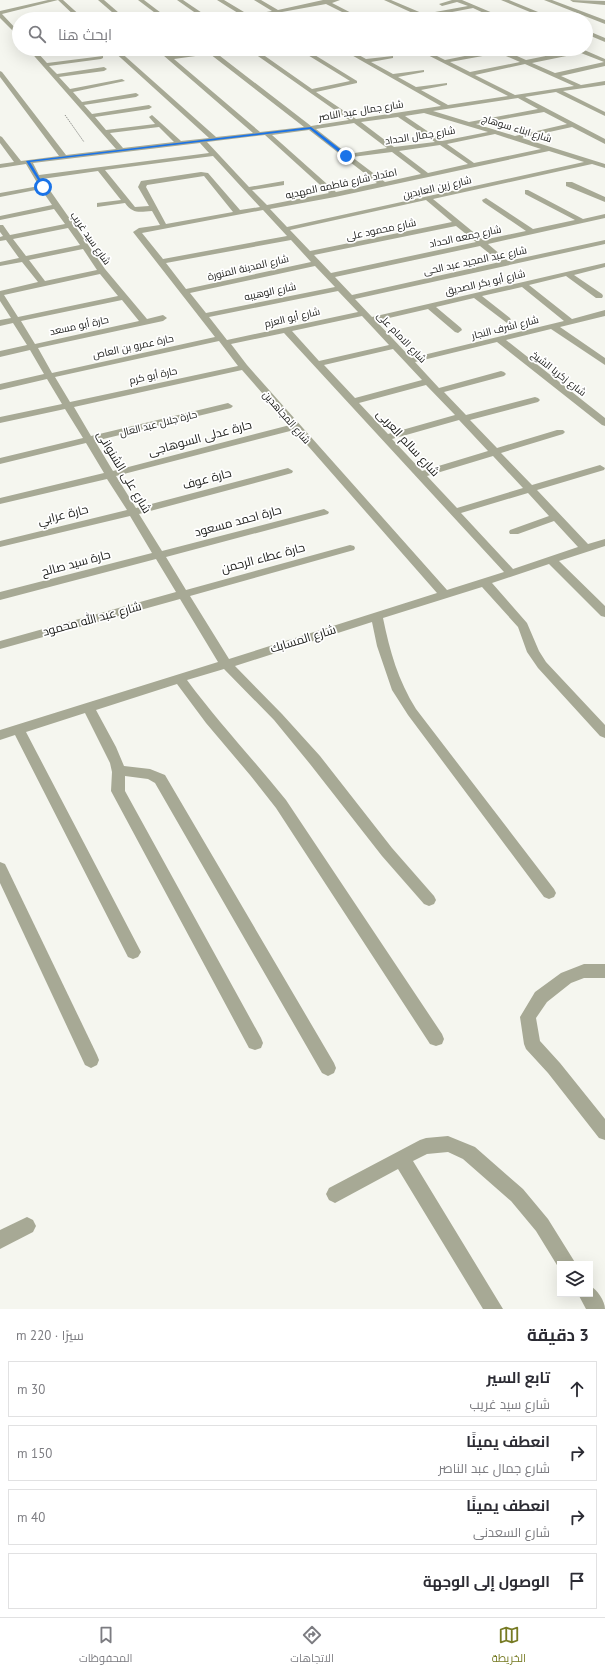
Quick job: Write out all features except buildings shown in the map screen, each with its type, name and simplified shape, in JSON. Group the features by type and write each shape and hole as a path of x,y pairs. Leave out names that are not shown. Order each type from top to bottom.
{"street":[{"path":"20,0 31,6"},
{"path":"0,14 55,0"},
{"path":"60,0 73,12"},
{"path":"101,0 115,12"},
{"path":"140,0 156,12"},
{"path":"180,0 198,12"},
{"path":"220,0 240,12"},
{"path":"257,0 276,11"},
{"path":"272,12 324,1 337,0"},
{"path":"387,0 414,12"},
{"path":"442,4 458,0 486,12"},
{"path":"504,0 534,12"},
{"path":"548,0 579,12"},
{"path":"573,0 605,3"},
{"path":"324,1 346,12"},
{"path":"446,12 474,7"},
{"path":"0,14 12,24"},
{"path":"593,17 605,22"},
{"path":"593,35 605,40"},
{"path":"37,56 121,150"},
{"path":"122,56 214,140"},
{"path":"167,56 259,135"},
{"path":"169,58 179,56"},
{"path":"216,56 384,184"},
{"path":"261,56 356,122 427,175"},
{"path":"311,91 355,82 312,56"},
{"path":"357,56 446,106"},
{"path":"432,56 545,110 605,142"},
{"path":"444,62 471,56"},
{"path":"512,56 580,86"},
{"path":"469,74 552,56"},
{"path":"592,56 605,62"},
{"path":"45,65 101,57"},
{"path":"366,61 391,57"},
{"path":"555,75 605,62"},
{"path":"55,76 104,69"},
{"path":"392,76 422,71"},
{"path":"0,73 64,157"},
{"path":"68,91 122,81"},
{"name":"شارع جمال عبد الناصر","path":"0,166 18,162 259,135 356,122 446,106 605,83"},
{"path":"416,90 445,84"},
{"path":"593,84 605,90"},
{"path":"556,90 605,114"},
{"path":"80,104 136,95"},
{"path":"90,116 148,107"},
{"name":"شارع ابناء سوهاج","path":"422,110 605,166"},
{"path":"469,124 545,110"},
{"path":"400,115 473,165"},
{"path":"152,117 180,144"},
{"path":"104,132 160,125"},
{"path":"515,138 572,125"},
{"name":"شارع جمال الحداد","path":"346,156 441,143 497,132"},
{"path":"267,134 334,195"},
{"path":"0,138 18,162"},
{"name":"شارع الامام على","path":"202,141 586,549"},
{"name":"امتداد شارع فاطمه المهديه","path":"137,233 140,230 295,203 549,149"},
{"path":"37,177 214,154"},
{"name":"شارع سيد غريب","path":"28,161 43,187 102,271 145,322"},
{"name":"شارع زين العابدين","path":"286,229 592,162"},
{"path":"100,169 133,209 154,208"},
{"path":"164,226 142,187 143,184 202,174 207,175 238,213"},
{"path":"248,189 281,183"},
{"path":"569,184 605,200"},
{"path":"0,195 43,187"},
{"path":"528,192 582,221"},
{"path":"287,195 295,203"},
{"path":"428,199 507,264"},
{"path":"486,200 532,232"},
{"path":"100,205 126,201"},
{"path":"0,218 56,206"},
{"name":"شارع جمعه الحداد","path":"330,276 605,216"},
{"name":"شارع محمود على","path":"309,254 458,223"},
{"path":"4,238 70,225"},
{"path":"0,227 4,238 24,258 43,284"},
{"name":"شارع المجاهدين","path":"137,233 244,367 445,595"},
{"path":"160,262 292,237"},
{"name":"شارع عبد المجيد عبد الحى","path":"349,298 605,242"},
{"path":"0,264 85,246"},
{"name":"شارع المدينة المنورة","path":"184,292 316,262"},
{"name":"شارع أبو بكر الصديق","path":"370,320 605,265"},
{"path":"0,294 102,271"},
{"path":"568,274 599,296"},
{"path":"523,284 571,322"},
{"name":"شارع الوهيبه","path":"204,316 340,288"},
{"name":"شارع على الشنوانى","path":"0,294 226,663 278,717 315,760 387,852 429,900"},
{"path":"475,295 507,320"},
{"path":"0,323 123,297"},
{"path":"429,306 458,330"},
{"name":"شارع أبو العزم","path":"223,341 286,330 363,313"},
{"name":"شارع اشرف النجار","path":"410,361 605,314"},
{"name":"حارة أبو مسعد","path":"0,354 163,318"},
{"path":"553,326 600,355 605,362"},
{"name":"شارع سالم العربى","path":"286,330 511,573"},
{"name":"شارع زكريا الشيخ","path":"499,339 605,423"},
{"name":"حارة عمرو بن العاص","path":"0,387 49,375 223,341"},
{"path":"317,364 396,346"},
{"name":"حارة أبو كرم","path":"0,420 244,367"},
{"path":"438,390 501,374"},
{"path":"352,402 429,381"},
{"path":"385,438 535,400"},
{"name":"حارة جلال عبد العال","path":"0,461 228,406"},
{"name":"حارة عدلى السوهاجى","path":"0,501 110,475 296,427"},
{"path":"420,475 560,432"},
{"path":"454,512 600,468"},
{"name":"حارة عوف","path":"133,512 288,471"},
{"name":"حارة عرابي","path":"0,544 133,512"},
{"name":"حارة احمد مسعود","path":"159,555 324,512"},
{"path":"514,532 556,517"},
{"name":"شارع المسابك","path":"0,735 445,595 605,542"},
{"name":"حارة عطاء الرحمن","path":"183,594 350,548"},
{"name":"حارة سيد صالح","path":"0,596 159,555"},
{"path":"551,560 605,613"},
{"path":"484,582 523,626 533,652 542,665 605,732"},
{"name":"شارع عبد الله محمود","path":"0,645 183,594"},
{"path":"377,616 383,646 398,690 412,712 549,893"},
{"path":"179,678 210,720 255,771 281,804 436,1039"},
{"path":"88,707 114,758 118,770 116,782 118,792 255,1043"},
{"path":"18,729 133,952"},
{"path":"118,770 150,774 160,779 328,1068"},
{"path":"0,868 91,1060"},
{"path":"605,971 584,971 566,978 541,997 528,1017 532,1044 554,1068 605,1132"},
{"path":"335,1194 426,1146 448,1144 469,1153 517,1196 542,1225 565,1261"},
{"path":"401,1158 494,1309"},
{"path":"0,1240 27,1226"},
{"path":"589,1297 597,1309"}],"path":[{"path":"65,115 93,153"}],"route":[{"path":"43,187 28,161 311,128 346,156"}]}
